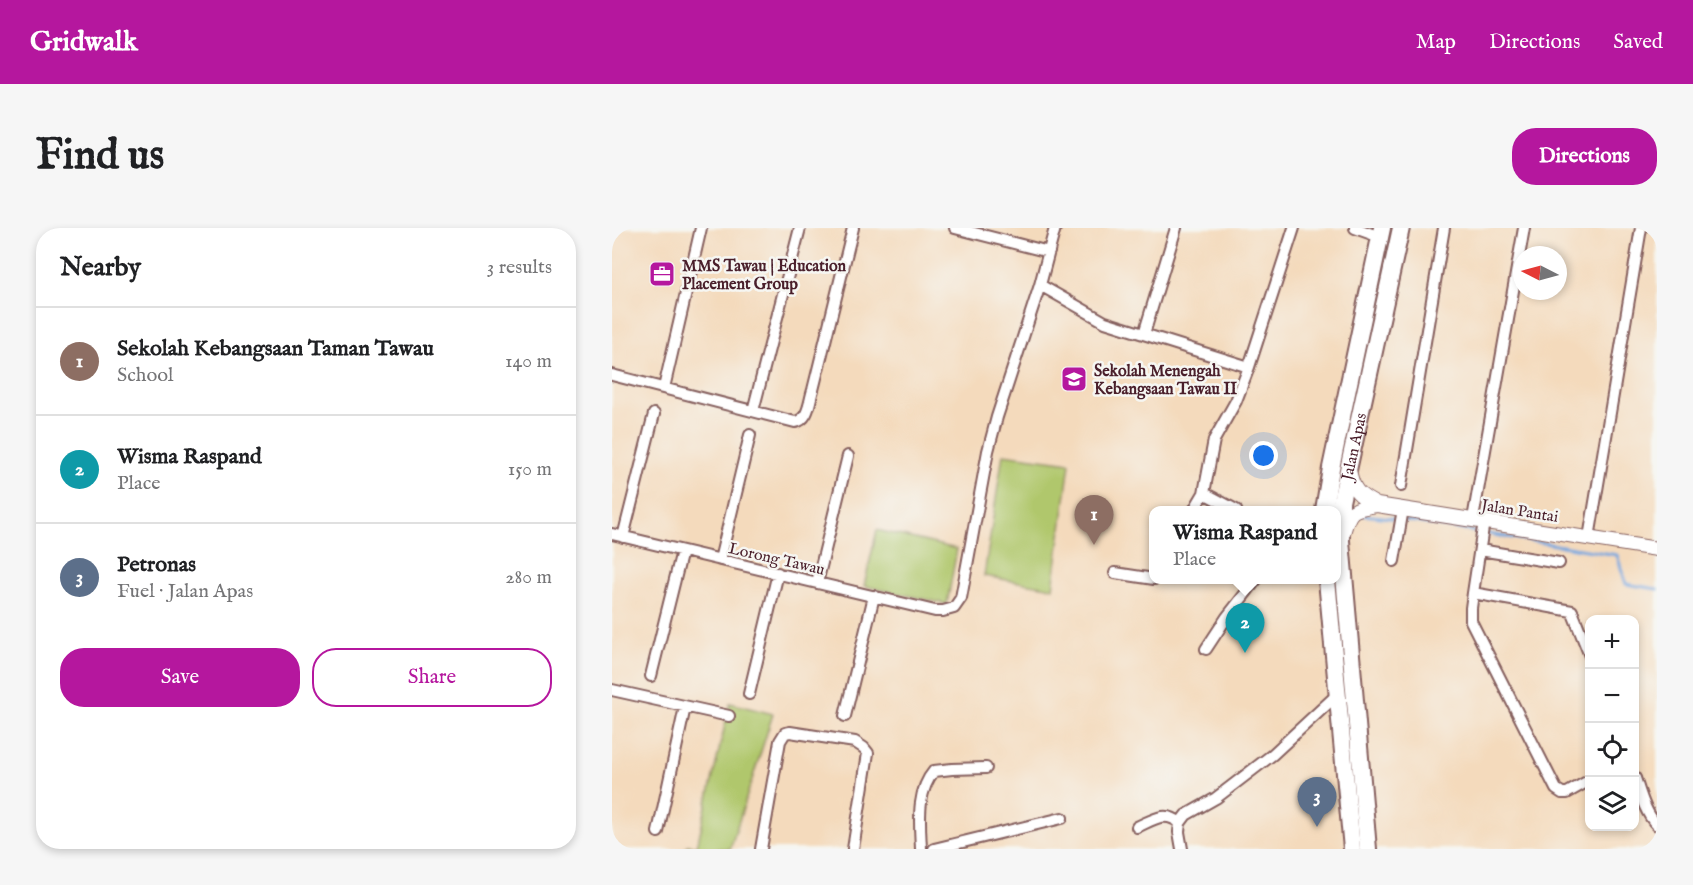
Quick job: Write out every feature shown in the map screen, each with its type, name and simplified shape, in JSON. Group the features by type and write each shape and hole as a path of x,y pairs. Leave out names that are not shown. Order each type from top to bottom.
{"highway":[{"name":"Jalan Apas","path":"1325,506 1380,231"},
{"name":"Jalan Apas","path":"1368,849 1341,541 1341,501 1399,234"},
{"path":"1363,316 1387,242 1399,234"},
{"path":"1327,584 1352,849"}],"street":[{"path":"664,387 701,228"},
{"path":"753,411 800,228"},
{"path":"955,228 983,231 1049,252"},
{"path":"1055,228 1040,285 1099,319 1249,367"},
{"path":"1144,334 1176,228"},
{"path":"1196,506 1204,493 1214,440 1236,401 1249,367 1294,228"},
{"path":"1355,228 1380,231"},
{"path":"1401,486 1444,228"},
{"path":"1524,228 1480,522 1480,546 1471,621 1556,789 1567,793 1585,783"},
{"path":"1589,538 1641,228"},
{"path":"612,375 795,422 801,421 805,417 813,390 851,230"},
{"name":"Lorong Tawau","path":"617,535 935,611 954,608 961,598 988,451 997,417 1040,285"},
{"path":"617,535 654,414"},
{"path":"720,560 750,435"},
{"path":"817,583 848,456"},
{"path":"1348,467 1351,481 1360,497 1377,505"},
{"path":"1204,493 1228,506"},
{"path":"1341,541 1350,514 1357,508 1377,505"},
{"name":"Jalan Pantai","path":"1377,505 1402,512 1657,549"},
{"path":"1394,561 1402,512"},
{"path":"1480,546 1559,563"},
{"path":"651,676 682,551"},
{"path":"749,694 778,573"},
{"path":"1115,573 1149,578"},
{"path":"1206,649 1252,584"},
{"path":"1473,593 1572,611 1585,644"},
{"path":"845,716 874,596"},
{"path":"612,690 729,716"},
{"path":"1182,849 1180,823 1186,815 1216,798 1272,755 1338,694"},
{"path":"658,832 685,707"},
{"path":"761,849 780,741 785,733 790,732 855,742 864,747 868,753 853,849"},
{"path":"921,849 920,806 928,778 934,771 952,768 986,768"},
{"path":"1639,789 1652,820 1657,825"},
{"path":"1137,826 1162,816 1169,816 1180,823"},
{"path":"934,849 1062,818"}],"green space":[{"path":"1003,454 1070,463 1053,588 984,576"},
{"path":"877,530 957,549 947,604 864,586"},
{"path":"730,703 773,714 730,849 686,849 687,845 697,846"}],"waterway":[{"path":"1363,515 1617,555 1626,584 1657,589"}],"place":[{"name":"MMS Tawau | Education Placement Group","path":"662,274"},
{"name":"Sekolah Menengah Kebangsaan Tawau II","path":"1074,379"},
{"name":"Sekolah Kebangsaan Taman Tawau","path":"1094,545"},
{"name":"Wisma Raspand","path":"1245,653"},
{"name":"Petronas","path":"1317,827"}]}
